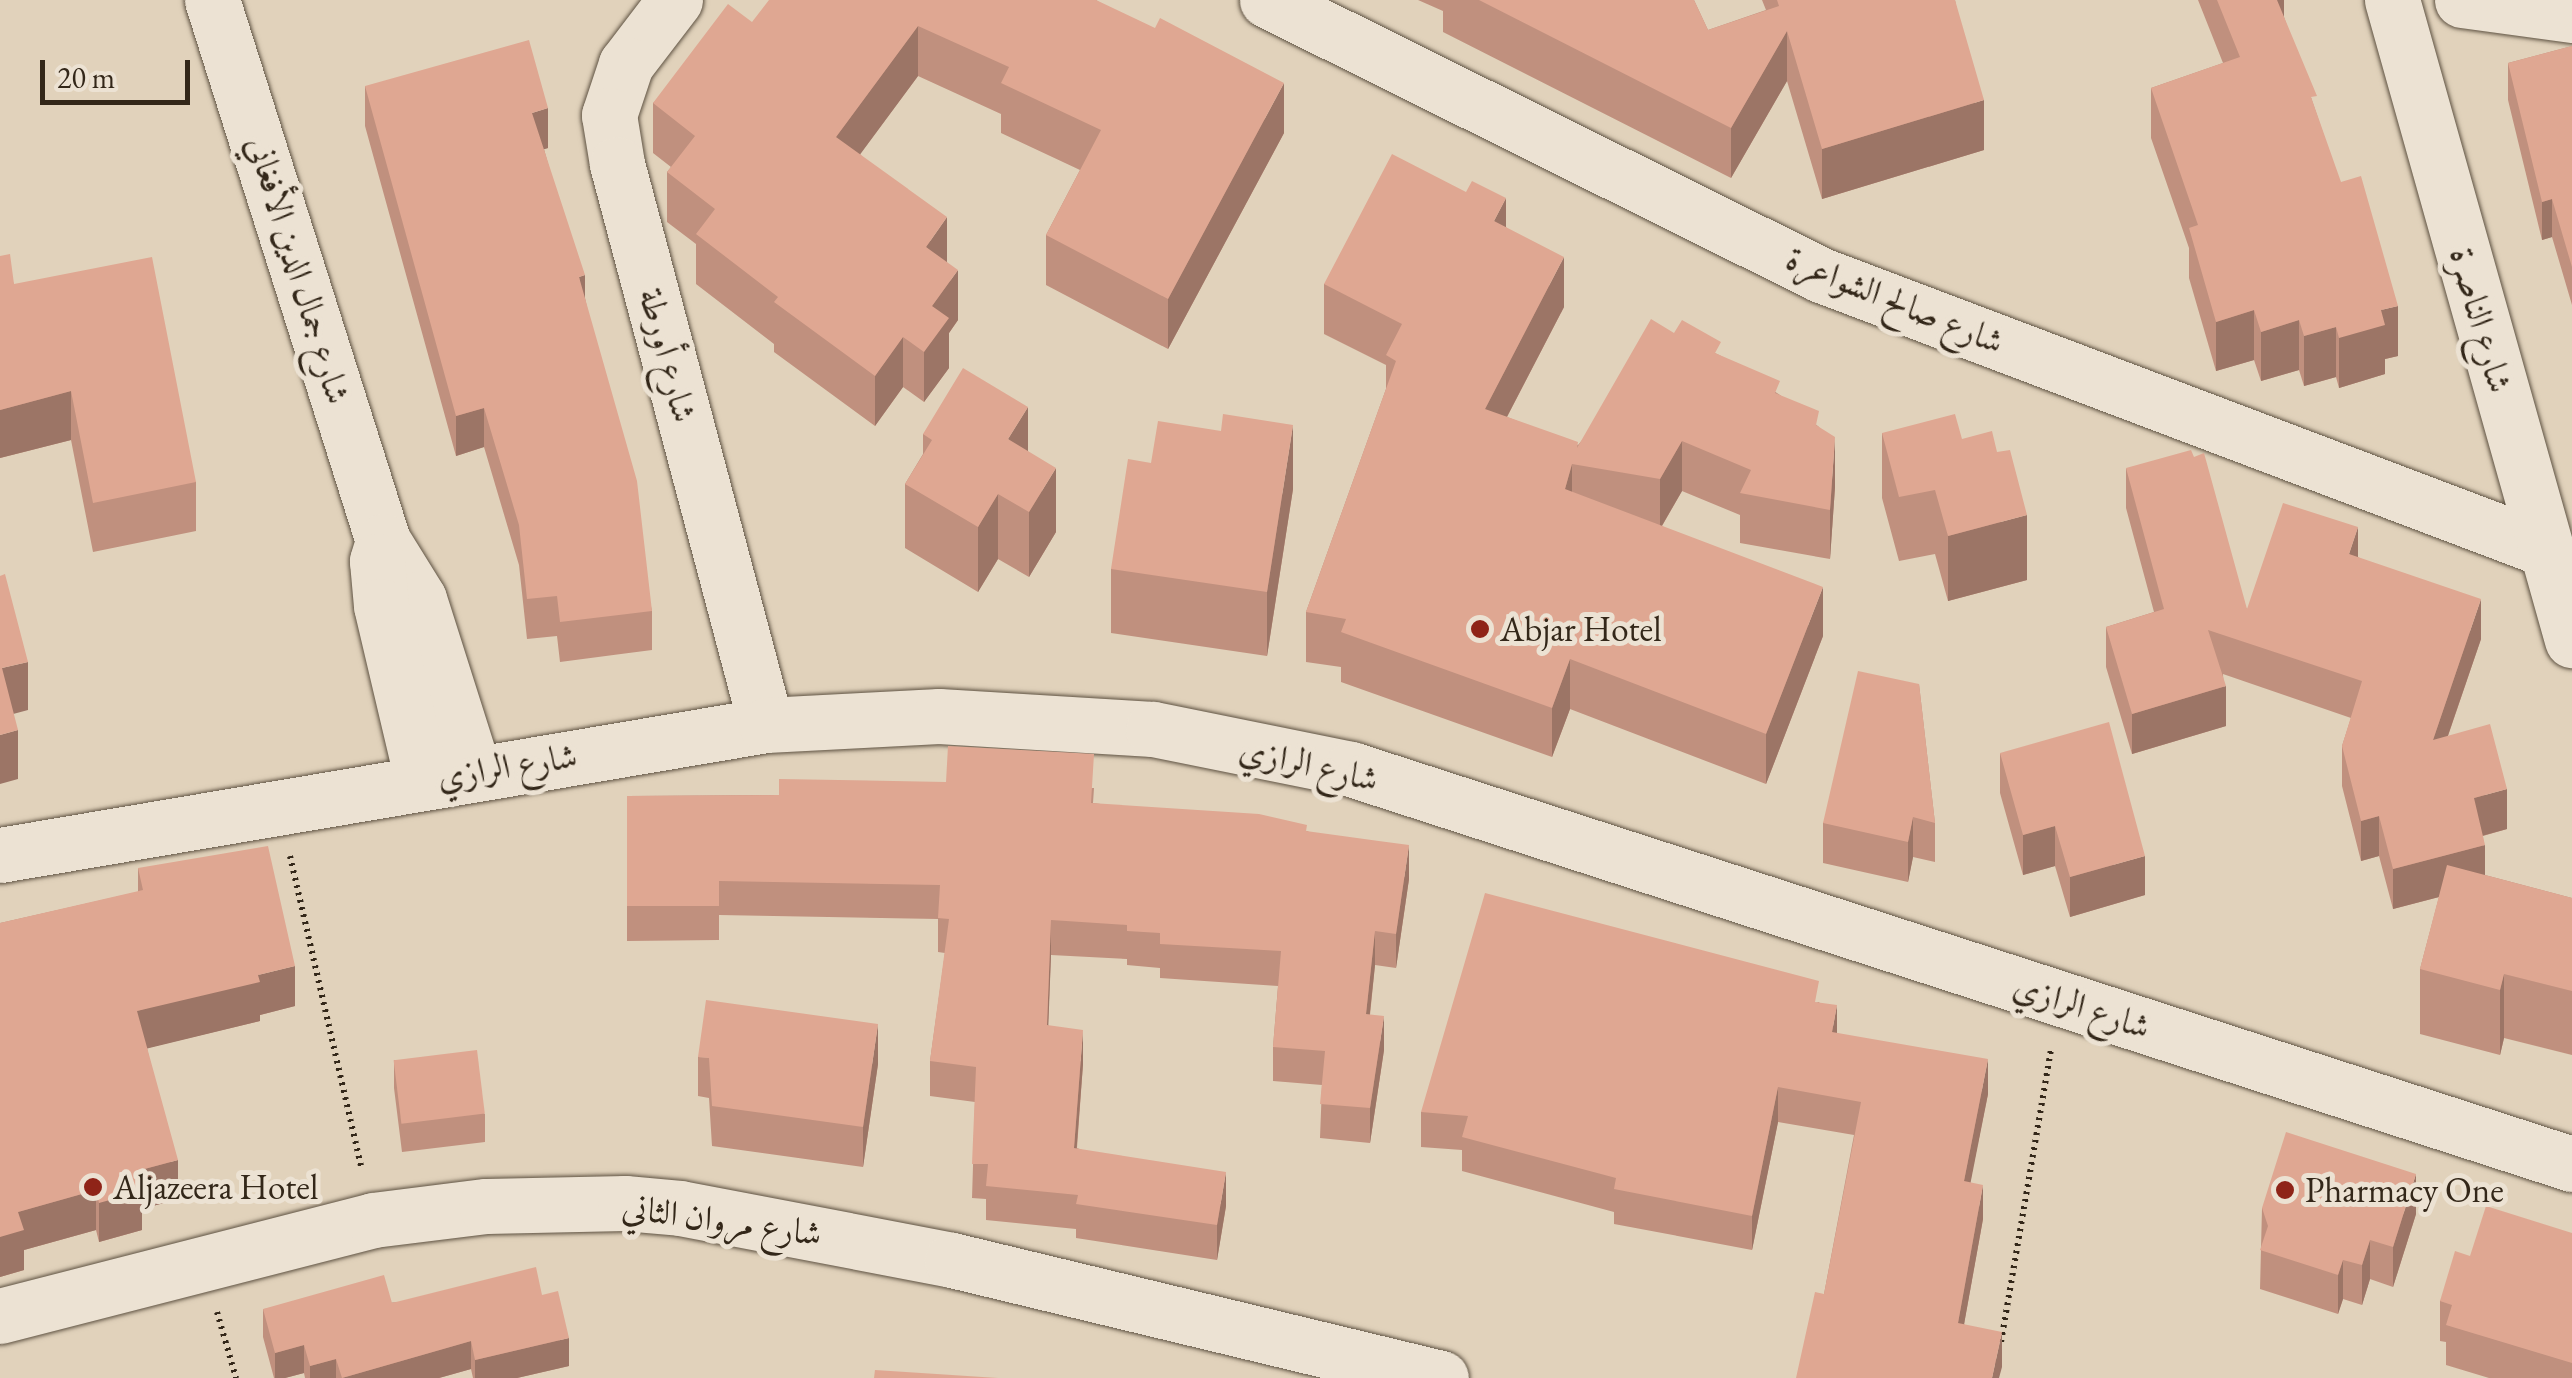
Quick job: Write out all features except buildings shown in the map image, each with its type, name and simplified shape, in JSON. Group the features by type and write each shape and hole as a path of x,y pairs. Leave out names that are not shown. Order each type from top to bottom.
{"street":[{"name":"شارع جمال الدين الأفغاني","path":"212,0 383,541 418,598 448,776"},
{"name":"شارع أورطة","path":"676,0 626,64 609,114 617,164 766,725"},
{"name":"شارع صالح الشواعرة","path":"1266,0 1822,275 2545,549"},
{"name":"شارع الناصرة","path":"2392,0 2572,640"},
{"path":"2462,0 2572,15"},
{"name":"شارع الرازي","path":"0,855 766,725 939,716 1036,718 1153,729 1351,769 2572,1164"},
{"name":"شارع مروان الثاني","path":"0,1316 374,1220 551,1203 680,1208 952,1260 1441,1378"}],"path":[{"path":"278,806 374,1220"},
{"path":"1998,1359 2059,998"},
{"path":"202,1263 236,1378"}],"place":[{"name":"Abjar Hotel","path":"1480,629"},
{"name":"Aljazeera Hotel","path":"93,1187"},
{"name":"Pharmacy One","path":"2285,1190"}]}
